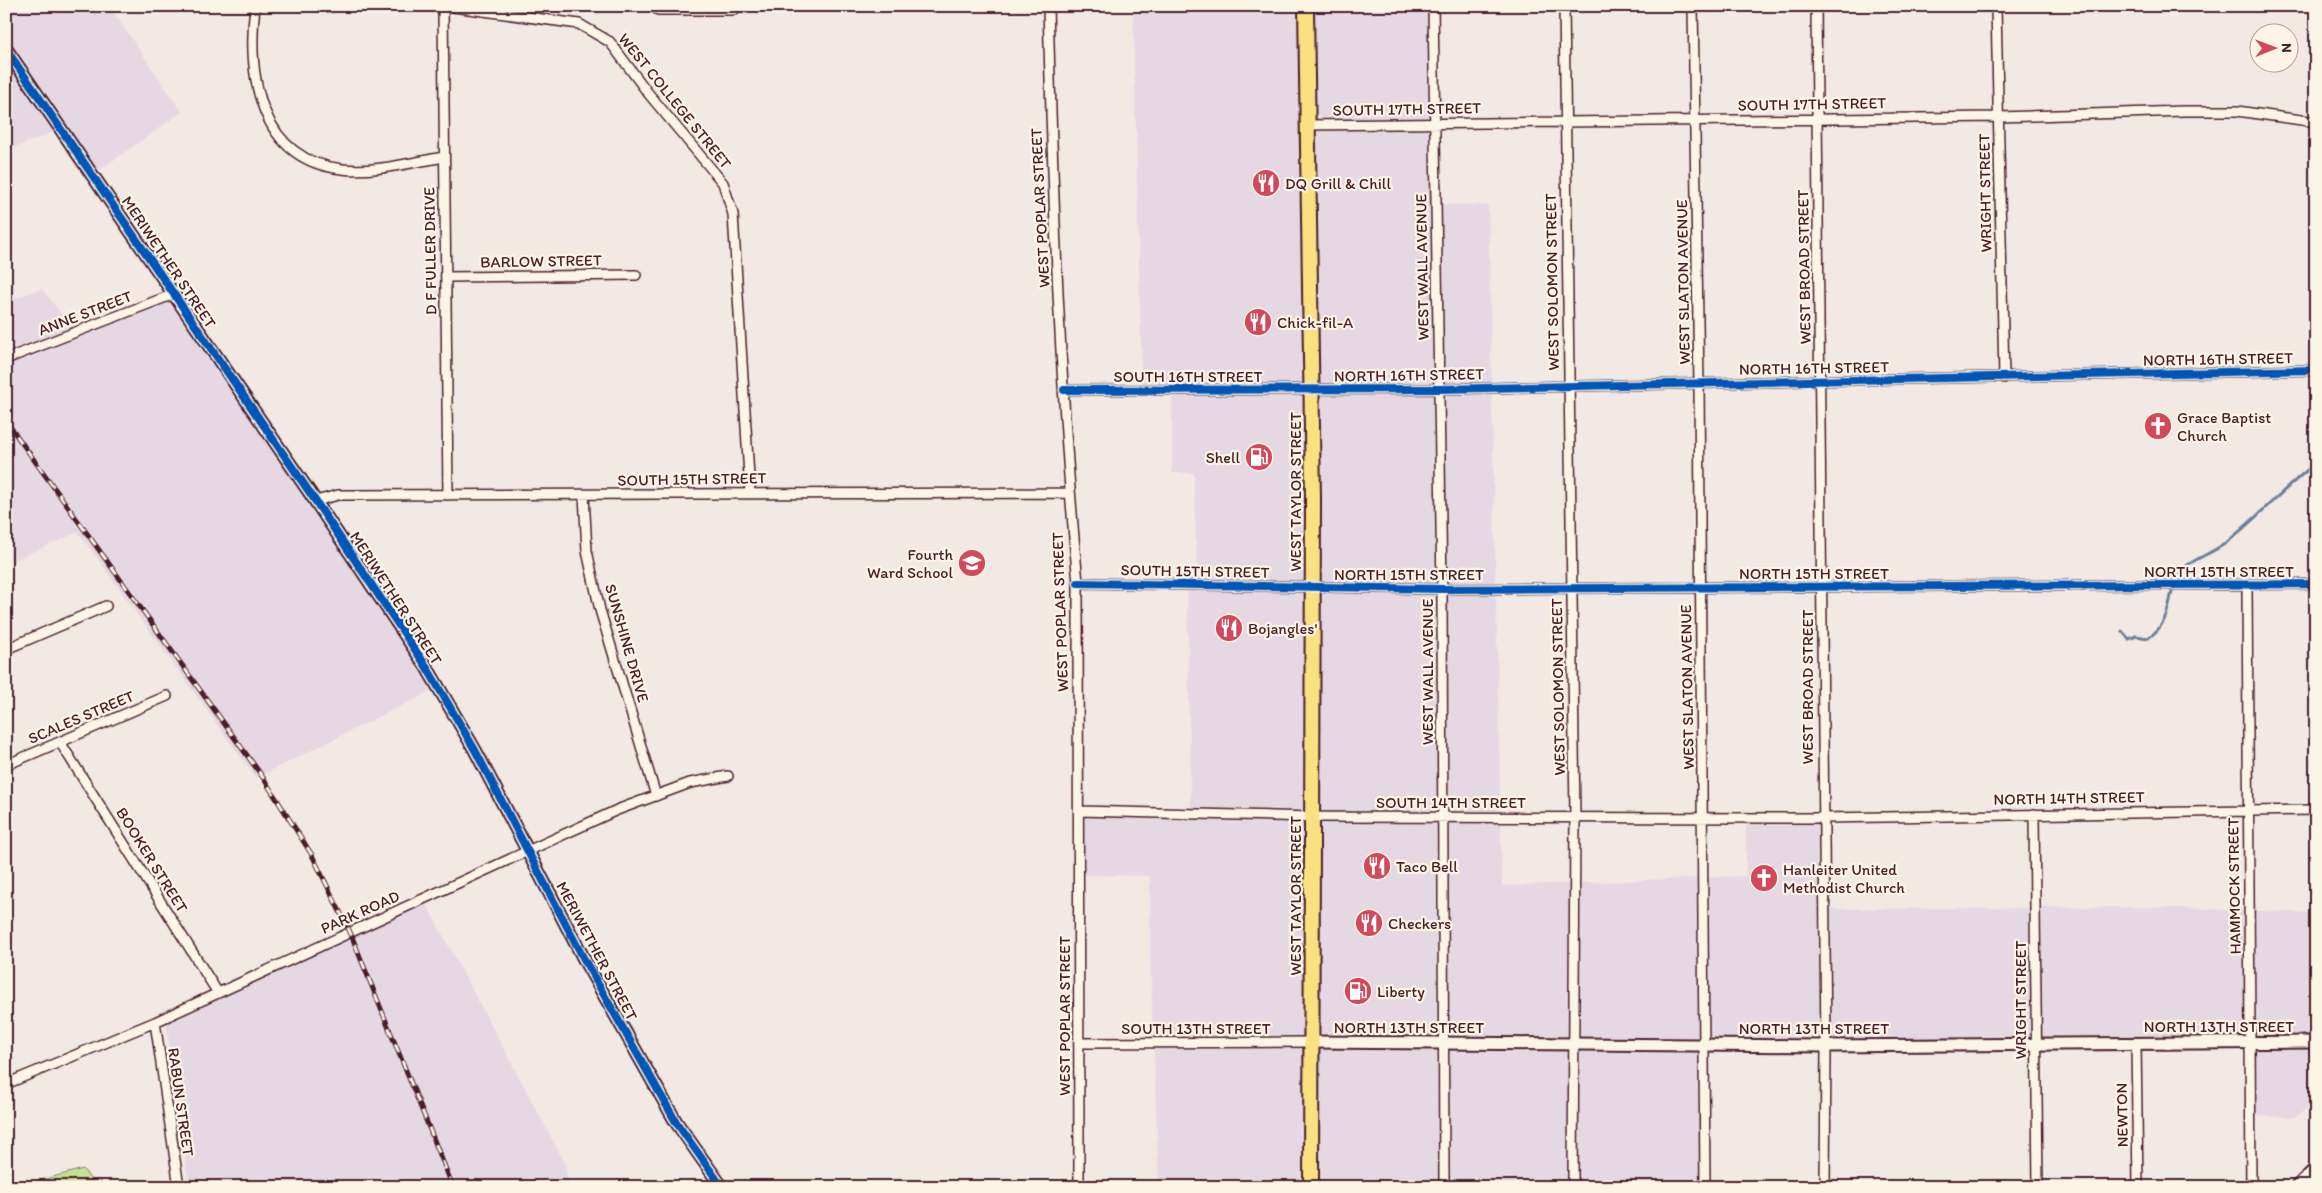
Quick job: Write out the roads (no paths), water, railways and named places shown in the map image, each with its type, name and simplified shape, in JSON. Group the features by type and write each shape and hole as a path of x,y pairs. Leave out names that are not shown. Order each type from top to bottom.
{"main road":[{"name":"WEST TAYLOR STREET","path":"1306,6 1312,390 1314,818 1311,1187"},
{"path":"2297,1187 2316,1169"}],"street":[{"path":"255,6 252,37 254,74 264,114 284,144 313,163 343,170 383,167 444,157"},
{"name":"D F FULLER DRIVE","path":"443,6 448,495"},
{"name":"WEST COLLEGE STREET","path":"446,6 579,24 610,42 648,93 723,183 733,214 750,493"},
{"path":"652,6 658,10 734,10 740,6"},
{"name":"WEST POPLAR STREET","path":"1048,6 1052,161 1070,493 1078,583 1079,1187"},
{"name":"WEST WALL AVENUE","path":"1433,6 1442,589 1444,1187"},
{"name":"WEST SOLOMON STREET","path":"1564,6 1574,817 1573,1187"},
{"name":"WEST SLATON AVENUE","path":"1693,6 1704,818 1705,1187"},
{"name":"WEST BROAD STREET","path":"1816,6 1826,1046 1825,1187"},
{"name":"WRIGHT STREET","path":"1996,6 2004,378"},
{"name":"MERIWETHER STREET","path":"6,49 316,501 426,666 475,750 586,964 676,1122 722,1187"},
{"name":"SOUTH 17TH STREET","path":"1308,125 1999,117 2184,110 2237,111 2316,122"},
{"name":"BARLOW STREET","path":"446,277 636,274"},
{"name":"ANNE STREET","path":"6,359 174,294"},
{"name":"NORTH 16TH STREET","path":"1312,390 1699,385 2316,370"},
{"name":"SOUTH 16TH STREET","path":"1064,390 1312,390"},
{"name":"SOUTH 15TH STREET","path":"316,501 338,495 1070,493"},
{"name":"SUNSHINE DRIVE","path":"584,495 587,551 597,600 656,796"},
{"name":"SOUTH 15TH STREET","path":"1078,583 1313,586"},
{"name":"NORTH 15TH STREET","path":"1313,586 1442,589 2316,584"},
{"name":"HAMMOCK STREET","path":"2247,585 2251,1187"},
{"path":"6,649 106,606"},
{"name":"SCALES STREET","path":"6,765 168,696"},
{"name":"BOOKER STREET","path":"60,742 218,993"},
{"name":"PARK ROAD","path":"6,1084 155,1022 529,852 592,821 690,783 728,776"},
{"name":"NORTH 14TH STREET","path":"1823,818 2316,810"},
{"name":"SOUTH 14TH STREET","path":"1079,811 1314,818 1823,818"},
{"name":"WRIGHT STREET","path":"2034,814 2038,1187"},
{"name":"RABUN STREET","path":"155,1022 178,1187"},
{"name":"NORTH 13TH STREET","path":"1312,1042 1826,1046 2316,1042"},
{"name":"SOUTH 13TH STREET","path":"1080,1043 1312,1042"},
{"name":"NEWTON","path":"2136,1043 2138,1187"}],"waterway":[{"path":"2122,631 2129,639 2136,636 2148,638 2163,622 2174,585 2184,568 2227,542 2316,463"}],"railway":[{"path":"6,421 262,776 312,855 350,932 453,1187"}],"place":[{"name":"DQ Grill & Chill","path":"1266,183"},
{"name":"Chick-fil-A","path":"1258,322"},
{"name":"Grace Baptist Church","path":"2158,426"},
{"name":"Shell","path":"1259,457"},
{"name":"Fourth Ward School","path":"972,563"},
{"name":"Bojangles'","path":"1229,628"},
{"name":"Taco Bell","path":"1377,866"},
{"name":"Hanleiter United Methodist Church","path":"1764,878"},
{"name":"Checkers","path":"1369,923"},
{"name":"Liberty","path":"1358,991"}]}
